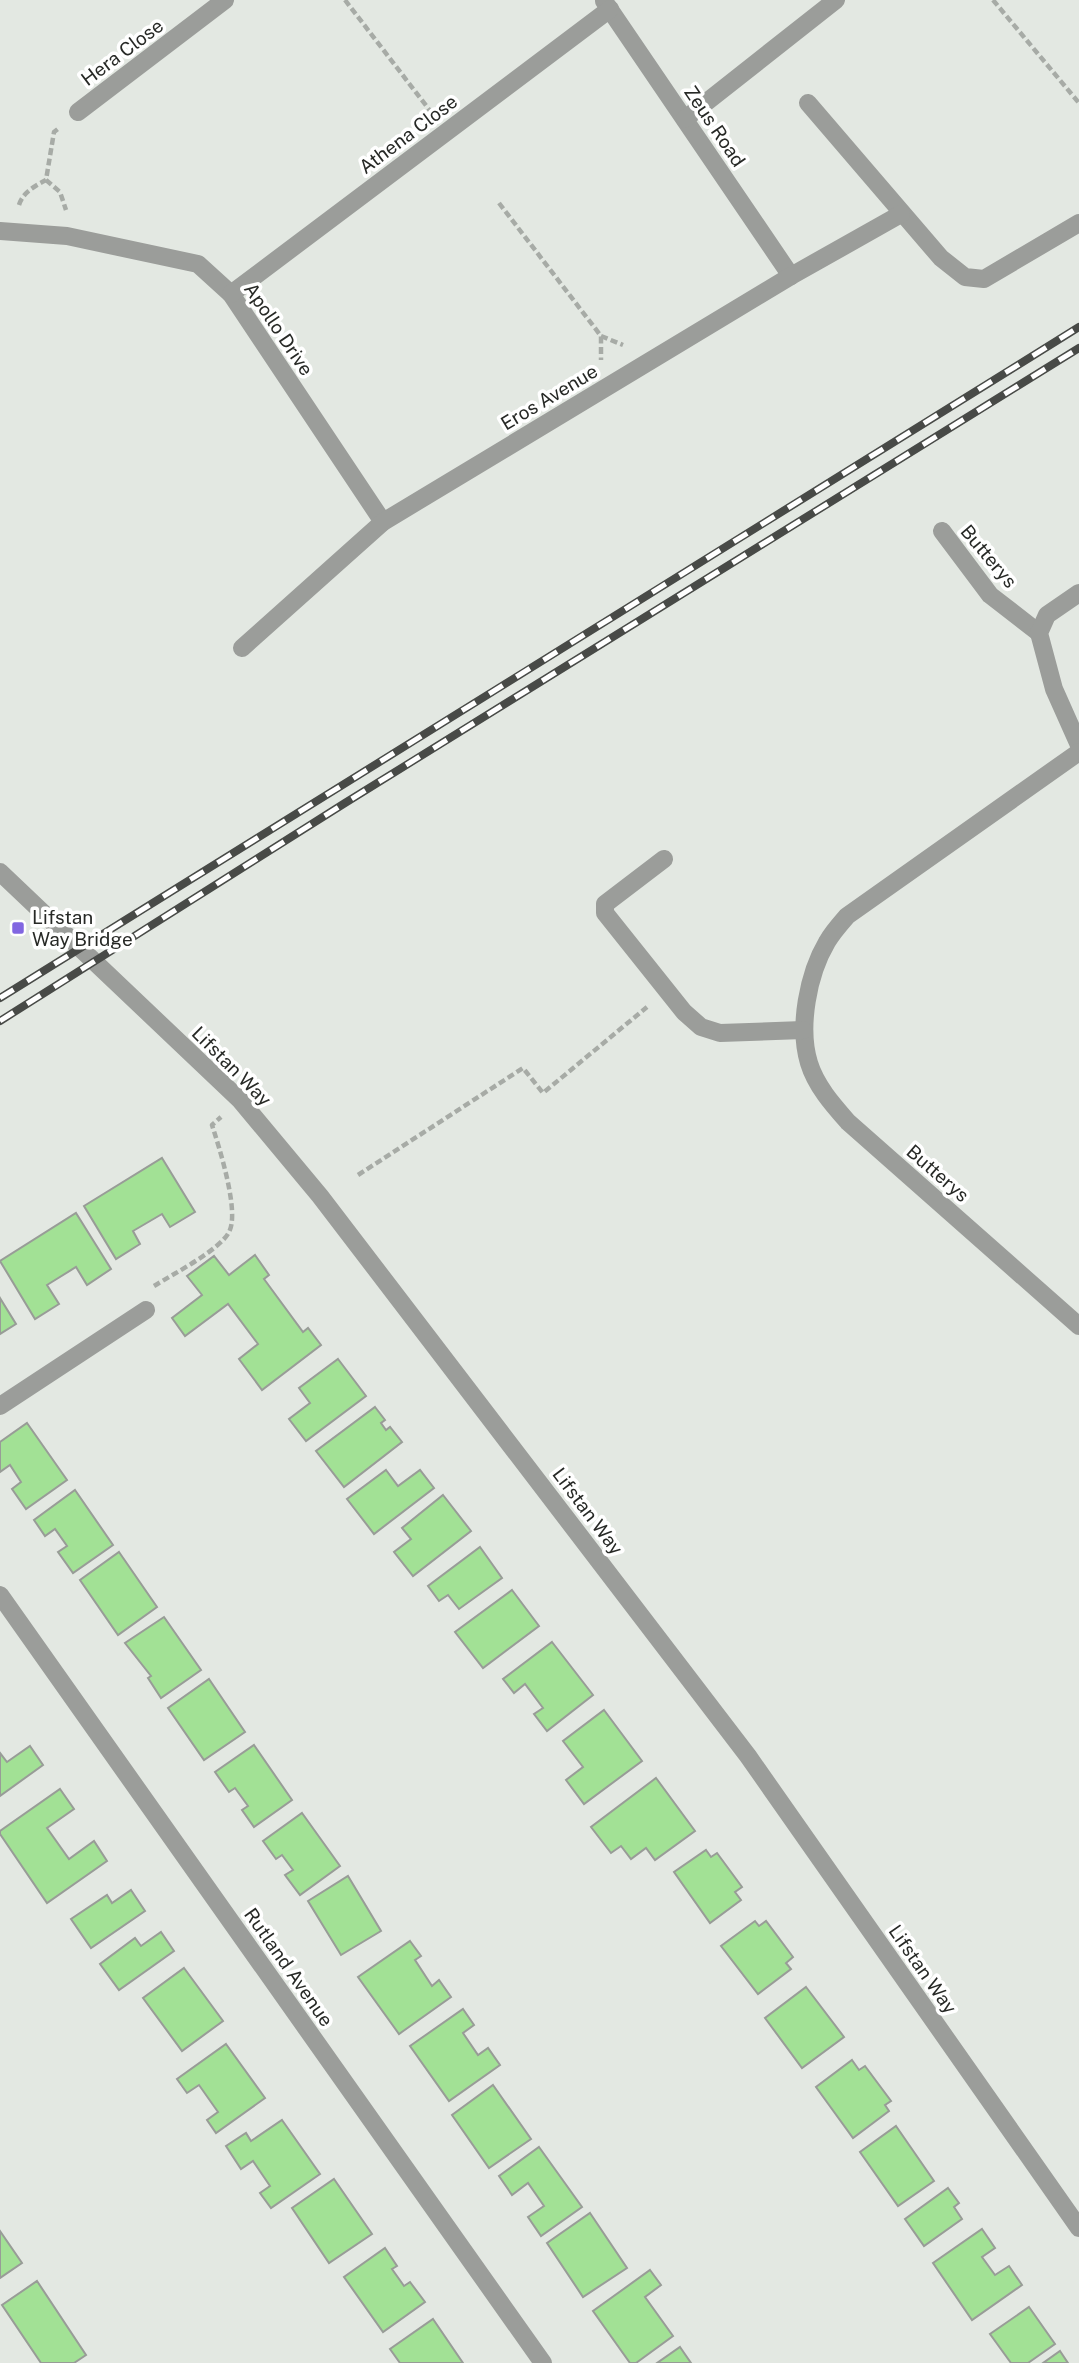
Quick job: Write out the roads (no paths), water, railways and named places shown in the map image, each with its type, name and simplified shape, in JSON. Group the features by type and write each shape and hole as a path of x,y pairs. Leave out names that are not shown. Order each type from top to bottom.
{"street":[{"name":"Hera Close","path":"78,112 225,0"},
{"path":"685,119 836,0"},
{"name":"Zeus Road","path":"607,4 791,276"},
{"name":"Athena Close","path":"231,294 446,132 607,4"},
{"path":"808,103 901,214 941,258 965,277 984,279 1079,223"},
{"name":"Eros Avenue","path":"242,648 383,522 791,276 901,214"},
{"name":"Apollo Drive","path":"6,232 64,236 198,264 231,294 383,522"},
{"name":"Butterys","path":"942,531 990,595 1039,633"},
{"path":"1079,593 1047,615 1039,633 1054,689 1079,745"},
{"name":"Butterys","path":"1079,752 847,916 826,942 811,981 803,1030 809,1064 827,1098 848,1122 1079,1326"},
{"path":"664,859 605,904 605,913 684,1012 701,1027 720,1033 803,1030"},
{"name":"Lifstan Way","path":"0,872 240,1100 329,1207 748,1756 1079,2228"},
{"path":"0,1406 146,1310"},
{"name":"Rutland Avenue","path":"0,1595 543,2363"}],"railway":[{"path":"0,998 1079,327"},
{"path":"0,1021 345,803 1079,348"}],"place":[{"name":"Lifstan Way Bridge","path":"18,928"}]}
